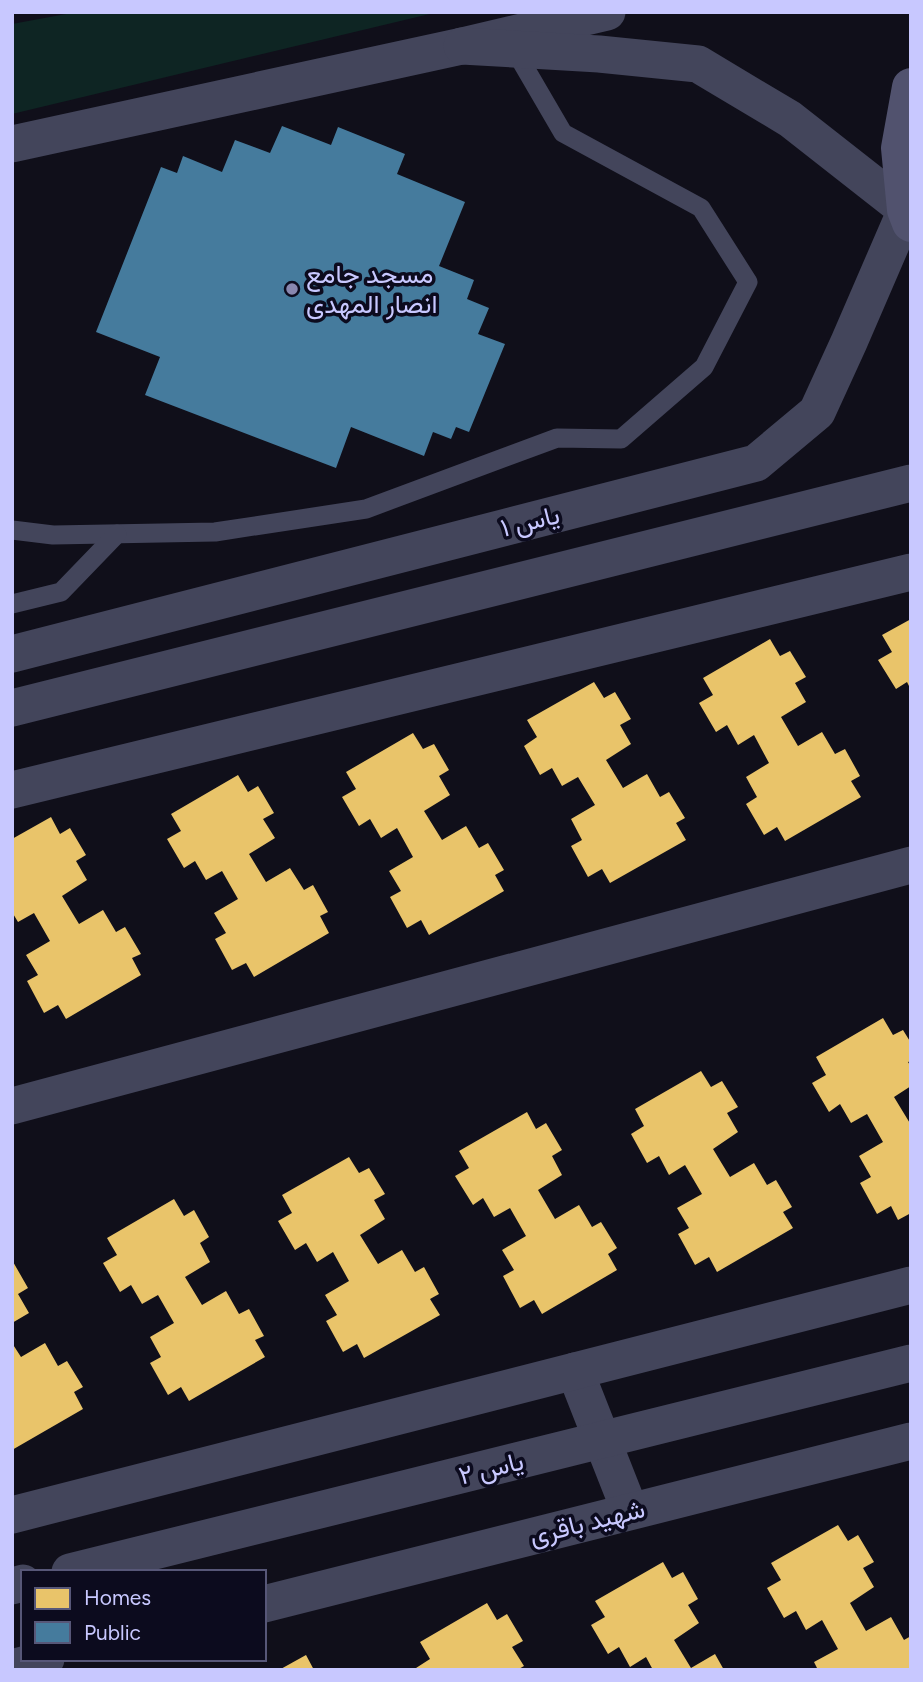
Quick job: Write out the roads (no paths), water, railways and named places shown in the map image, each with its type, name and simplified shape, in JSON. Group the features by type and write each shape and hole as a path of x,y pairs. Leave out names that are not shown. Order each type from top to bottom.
{"main road":[{"path":"908,216 900,148 911,87"}],"street":[{"path":"12,144 607,12"},
{"path":"462,46 598,54 698,64 790,119 908,216"},
{"name":"یاس ۱","path":"12,654 756,463 817,412 908,216"},
{"path":"12,708 911,483"},
{"path":"12,790 911,572"},
{"path":"12,1106 911,865"},
{"path":"12,1515 911,1285"},
{"name":"یاس ۲","path":"78,1570 911,1363"},
{"path":"575,1371 630,1511"},
{"name":"شهید باقری","path":"266,1603 911,1441"},
{"path":"12,1668 38,1661"}],"lane":[{"path":"12,530 53,535 215,532 366,509 557,438 621,439 704,367 748,282 701,208 563,133 514,49"},
{"path":"12,604 61,592 117,534"}],"place":[{"name":"مسجد جامع انصار المهدی","path":"292,289"}]}
